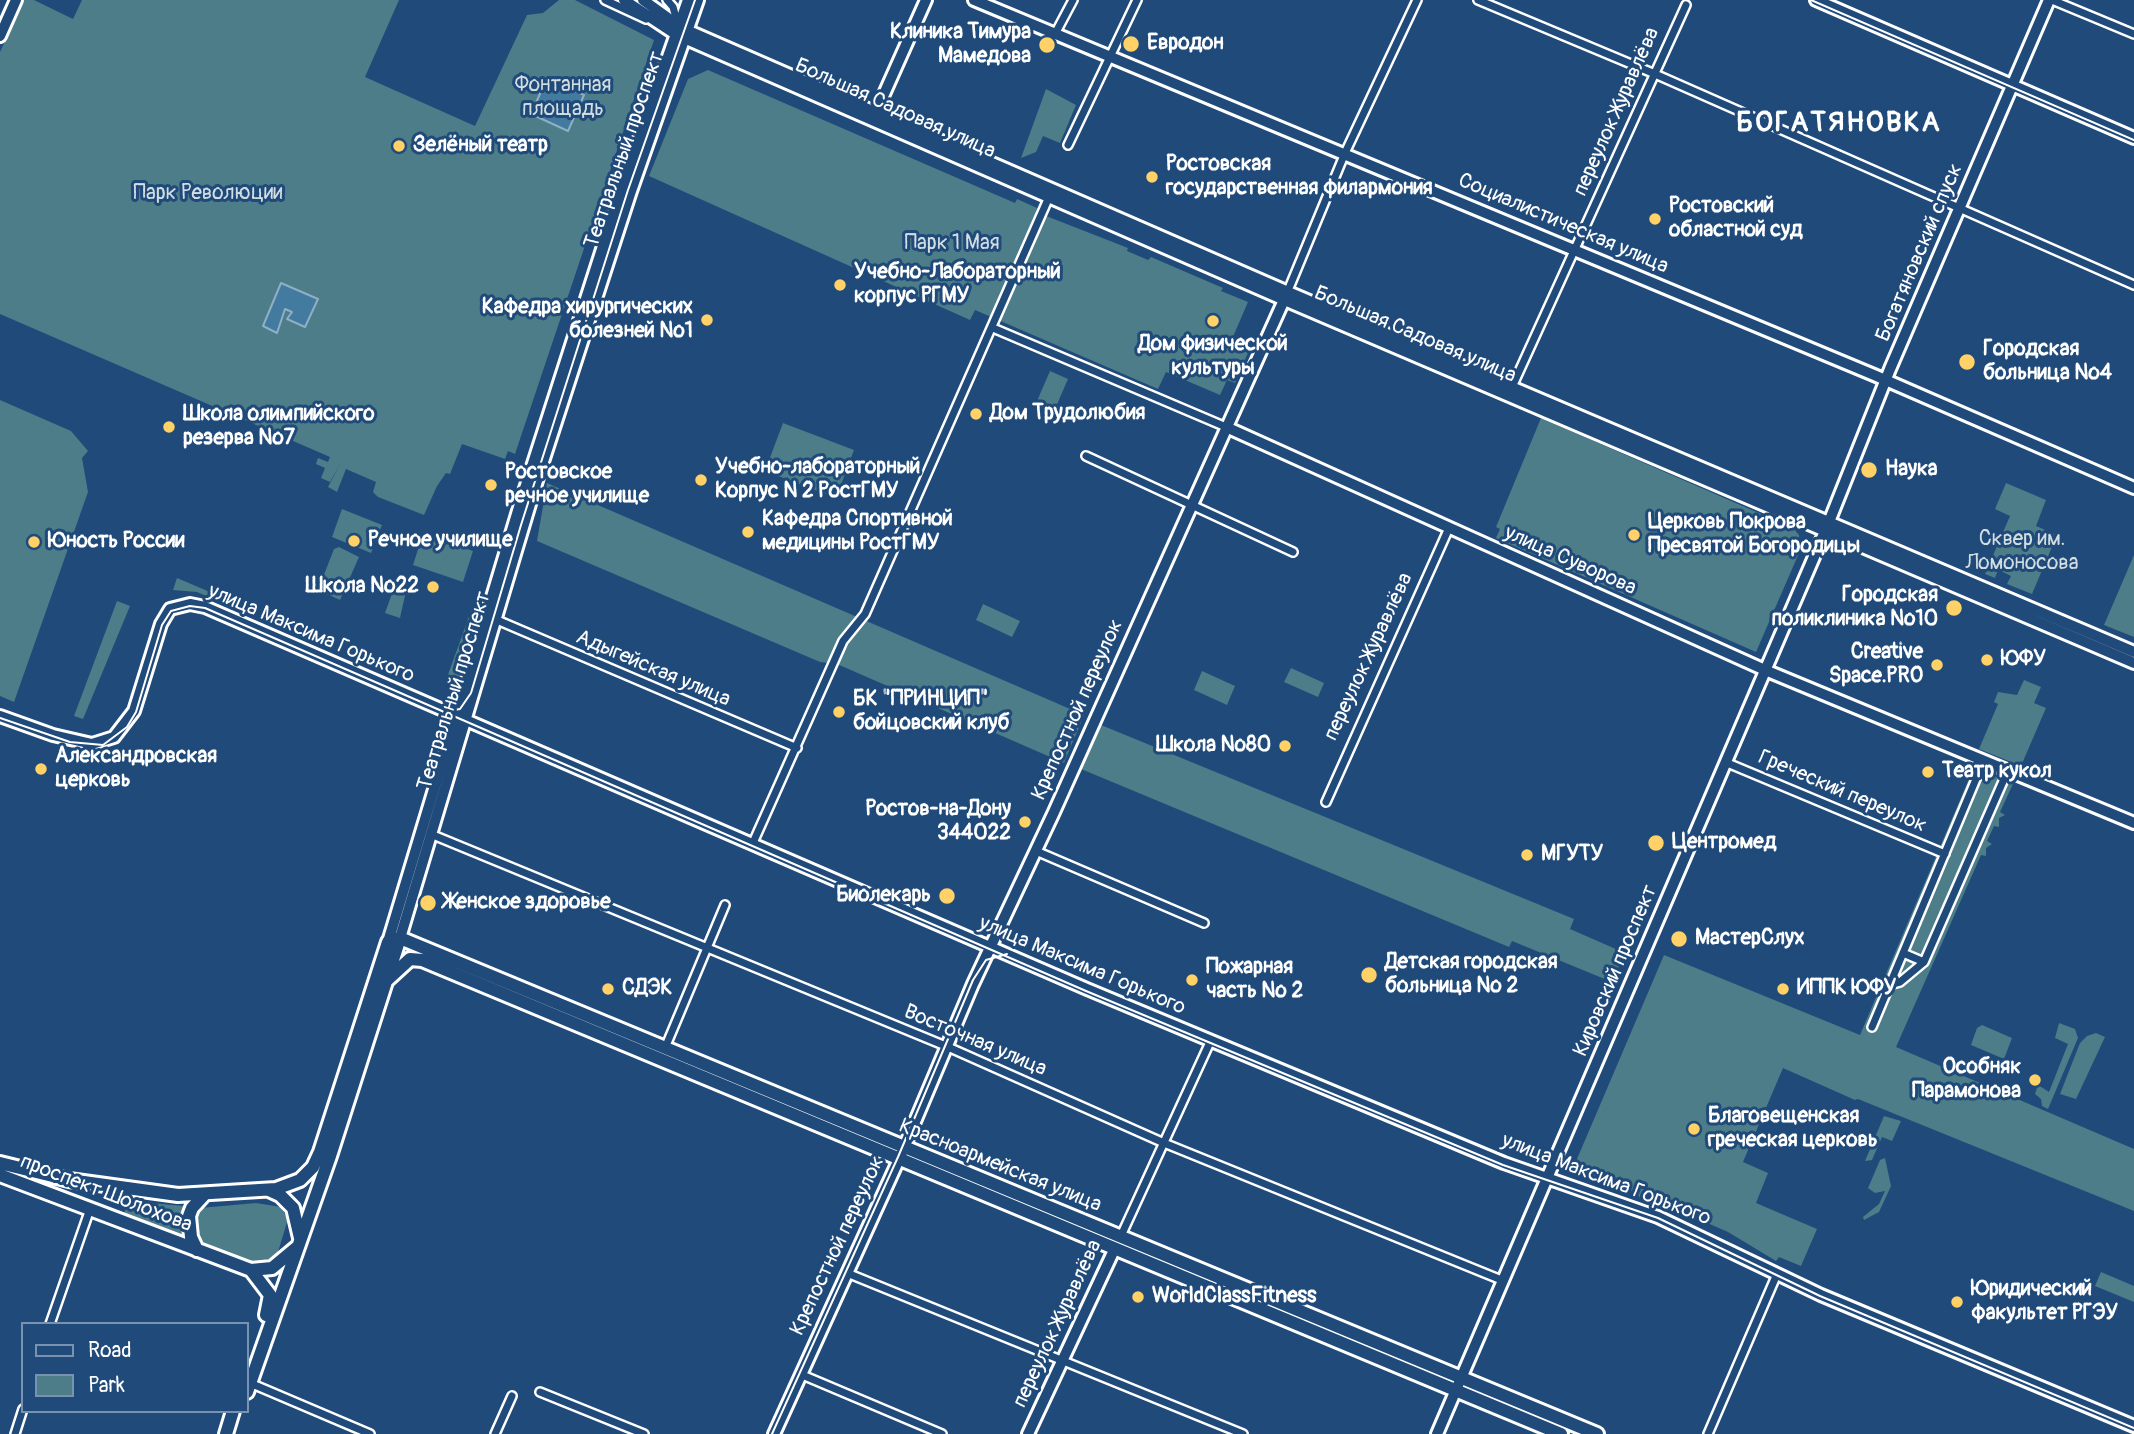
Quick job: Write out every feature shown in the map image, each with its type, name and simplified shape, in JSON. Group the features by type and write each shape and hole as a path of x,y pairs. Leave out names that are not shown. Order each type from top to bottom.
{"main road":[{"path":"0,36 16,0"},
{"path":"624,0 659,26 681,32"},
{"path":"643,0 681,32"},
{"name":"Театральный проспект","path":"248,1388 386,981 394,940 462,719 497,620 551,439 681,32 688,0"},
{"name":"Театральный проспект","path":"269,1190 300,1180 317,1160 433,835 520,504 622,187 681,32 698,0"},
{"path":"876,112 926,0"},
{"name":"Социалистическая улица","path":"974,0 1886,380 2134,488"},
{"path":"1816,0 2134,138"},
{"name":"Богатяновский спуск","path":"1828,527 1886,380 2050,0"},
{"name":"Большая Садовая улица","path":"681,32 876,112 1286,296 1512,387 2134,663"},
{"name":"Большая Садовая улица","path":"681,32 1049,197 1828,527 2134,652"},
{"name":"Крепостной переулок","path":"774,1434 1286,296"},
{"name":"улица Суворова","path":"1226,427 1765,670 2134,823"},
{"name":"Кировский проспект","path":"1437,1434 1828,527"},
{"name":"улица Максима Горького","path":"0,716 53,735 92,744 114,737 134,711 161,624 170,609 190,604 205,607 991,948 1504,1163 1658,1217 1777,1274 2134,1426"},
{"name":"Красноармейская улица","path":"394,940 664,1049 902,1153"},
{"name":"Красноармейская улица","path":"386,981 410,960 422,960 902,1153 1458,1385 1560,1434"},
{"name":"проспект Шолохова","path":"0,1163 39,1174 128,1191 204,1195"},
{"name":"проспект Шолохова","path":"0,1175 197,1250"},
{"path":"248,1366 270,1304 265,1286 251,1270 197,1250 191,1237 189,1216 192,1208 204,1195 269,1190 281,1195 293,1208 299,1244 276,1266 251,1270"},
{"name":"переулок Журавлёва","path":"1028,1434 1118,1243"},
{"name":"Красноармейская улица","path":"1458,1385 1597,1434"},
{"path":"226,1434 232,1413"},
{"path":"234,1434 240,1413"}],"street":[{"path":"605,0 659,26"},
{"path":"667,0 673,7 681,32"},
{"path":"1055,34 1073,0"},
{"path":"1068,145 1108,55 1137,0"},
{"name":"Крепостной переулок","path":"1286,296 1345,153 1417,0"},
{"path":"1478,0 1655,74 2134,285"},
{"path":"2050,0 2134,34"},
{"name":"переулок Журавлёва","path":"1512,387 1686,5"},
{"path":"752,845 844,641 865,614 1049,197"},
{"name":"улица Суворова","path":"993,328 1226,427"},
{"path":"1086,456 1192,502 1293,552"},
{"name":"переулок Журавлёва","path":"1326,802 1449,528"},
{"name":"Адыгейская улица","path":"497,620 797,748"},
{"path":"1872,1027 1984,760"},
{"name":"Греческий переулок","path":"1725,762 1945,854"},
{"path":"1889,985 1900,982 1924,962 2008,770"},
{"name":"Восточная улица","path":"433,835 948,1047 1164,1143 1504,1281"},
{"path":"1036,851 1204,923"},
{"path":"664,1049 725,905"},
{"path":"1903,953 1924,962"},
{"name":"переулок Журавлёва","path":"1118,1243 1211,1040"},
{"path":"51,1322 90,1209"},
{"path":"847,1273 1243,1434"},
{"path":"1709,1434 1777,1274"},
{"path":"800,1374 942,1434"},
{"path":"248,1388 370,1434"},
{"path":"540,1392 644,1434"},
{"path":"495,1434 512,1396"},
{"path":"15,1434 22,1413"}],"green space":[{"name":"Парк Революции","path":"24,0 34,0 73,19 82,0 399,0 365,77 475,126 527,15 543,13 559,0 575,0 654,40 515,454 508,451 505,459 462,444 450,474 446,473 437,486 424,515 378,497 373,492 376,482 346,469 337,492 328,487 341,462 330,482 321,478 325,468 316,464 318,458 328,462 330,457 0,314 0,52"},
{"name":"Парк 1 Мая","path":"708,70 1015,203 1017,199 1037,208 1036,212 1128,248 1127,251 1148,260 1151,257 1223,288 1221,291 1248,302 1232,339 1250,348 1235,383 1227,380 1220,395 1166,372 1158,389 975,310 970,320 649,176 688,79"},
{"path":"1046,89 1076,105 1060,143 1043,136 1036,152 1021,158"},
{"path":"1050,371 1068,379 1055,409 1037,401"},
{"name":"Юность России","path":"0,400 71,431 88,451 82,458 88,492 14,702 0,696"},
{"path":"1541,418 1793,528 1799,535 1799,553 1756,652 1496,538 1500,529 1496,527"},
{"path":"783,423 854,450 836,498 765,471"},
{"path":"547,483 1084,715 1064,763 837,664 820,662 537,541"},
{"name":"Сквер им. Ломоносова","path":"2006,483 2046,500 2036,526 2057,535 2032,594 2007,584 2011,576 1998,570 1995,578 1985,574 2010,516 1995,509"},
{"path":"342,509 382,525 371,553 332,537"},
{"path":"423,534 473,551 463,582 413,565"},
{"path":"339,547 359,557 340,600 318,590 334,549"},
{"path":"2134,555 2134,637 2104,625"},
{"path":"399,574 406,576 405,581 408,582 400,618 385,613"},
{"path":"177,578 257,612 253,617 197,592 173,590"},
{"path":"117,601 130,606 83,719 74,716"},
{"path":"983,604 1020,621 1012,637 976,620"},
{"path":"472,608 479,610 462,675 457,683 445,683"},
{"path":"1291,668 1324,683 1318,697 1284,682"},
{"path":"1202,671 1235,686 1227,705 1194,690"},
{"path":"2024,680 2041,687 2034,703 2046,708 2021,766 1979,749 1998,704 1994,702 1998,692 2017,695"},
{"path":"1101,725 1574,919 1570,929 1625,953 1612,982 1512,941 1509,947 1081,769"},
{"path":"1974,767 2013,784 2000,812 2005,815 1999,818 1999,827 1994,826 1987,841 1992,844 1986,848 1986,856 1981,855 1896,1047 2134,1149 2134,1211 1855,1100 1783,1068 1743,1162 1768,1173 1756,1203 1817,1229 1801,1266 1779,1257 1776,1261 1728,1232 1645,1196 1640,1198 1637,1193 1603,1179 1600,1182 1571,1173 1664,955 1860,1035"},
{"path":"2059,1023 2075,1029 2078,1038 2048,1109 2042,1106 2041,1099 2035,1094 2038,1085 2049,1092 2068,1044 2055,1038"},
{"path":"1982,1025 2012,1038 2004,1059 1971,1045 1977,1028"},
{"path":"2096,1033 2105,1037 2076,1099 2060,1094 2080,1043 2087,1036"},
{"path":"1884,1116 1901,1121 1892,1141 1882,1137 1872,1160 1865,1161"},
{"path":"1885,1158 1891,1186 1879,1212 1864,1220 1863,1217 1879,1204 1885,1191 1875,1193 1868,1188 1880,1160"},
{"path":"128,1201 184,1206 181,1236 124,1214"},
{"path":"256,1203 281,1207 288,1219 278,1252 263,1263 252,1263 204,1244 194,1235 194,1217 200,1208"},
{"path":"2101,1272 2134,1286 2134,1302 2095,1286"}],"water":[{"path":"547,78 584,95 568,131 531,114"},
{"path":"281,283 318,299 305,327 287,319 292,312 285,309 277,333 263,326"}],"tram line":[{"path":"443,712 460,709 471,693 521,525 628,190 695,0"},
{"path":"1811,0 2134,140"},
{"path":"0,718 70,742 103,745 127,727 136,712 162,625 171,611 190,606 205,608 1086,991 1503,1165 1658,1218 1820,1296 2134,1428"},
{"path":"772,1434 898,1157 973,980 986,960 1007,954"}],"place":[{"name":"Евродон","path":"1131,44"},
{"name":"Клиника Тимура Мамедова","path":"1047,45"},
{"name":"Зелёный театр","path":"399,146"},
{"name":"Ростовская государственная филармония","path":"1152,177"},
{"name":"Ростовский областной суд","path":"1655,219"},
{"name":"Учебно-Лабораторный корпус РГМУ","path":"840,285"},
{"name":"Кафедра хирургических болезней №1","path":"707,320"},
{"name":"Дом физической культуры","path":"1213,321"},
{"name":"Городская больница №4","path":"1967,362"},
{"name":"Дом Трудолюбия","path":"976,414"},
{"name":"Школа олимпийского резерва №7","path":"169,427"},
{"name":"Наука","path":"1869,470"},
{"name":"Учебно-лабораторный Корпус N 2 РостГМУ","path":"701,480"},
{"name":"Ростовское речное училище","path":"491,485"},
{"name":"Кафедра Спортивной медицины РостГМУ","path":"748,532"},
{"name":"Церковь Покрова Пресвятой Богородицы","path":"1634,535"},
{"name":"Речное училище","path":"354,541"},
{"name":"Юность России","path":"34,542"},
{"name":"Школа №22","path":"433,587"},
{"name":"Городская поликлиника №10","path":"1954,608"},
{"name":"ЮФУ","path":"1987,660"},
{"name":"Creative Space.PRO","path":"1937,665"},
{"name":"БК \"ПРИНЦИП\" бойцовский клуб","path":"839,712"},
{"name":"Школа №80","path":"1285,746"},
{"name":"Александровская церковь","path":"41,769"},
{"name":"Театр кукол","path":"1928,772"},
{"name":"Ростов-на-Дону 344022","path":"1025,822"},
{"name":"Центромед","path":"1656,843"},
{"name":"МГУТУ","path":"1527,855"},
{"name":"Биолекарь","path":"947,896"},
{"name":"Женское здоровье","path":"428,903"},
{"name":"МастерСлух","path":"1679,939"},
{"name":"Детская городская больница № 2","path":"1369,975"},
{"name":"Пожарная часть № 2","path":"1192,980"},
{"name":"СДЭК","path":"608,989"},
{"name":"ИППК ЮФУ","path":"1783,989"},
{"name":"Особняк Парамонова","path":"2035,1080"},
{"name":"Благовещенская греческая церковь","path":"1694,1129"},
{"name":"WorldClassFitness","path":"1138,1297"},
{"name":"Юридический факультет РГЭУ","path":"1957,1302"}],"district":[{"name":"БОГАТЯНОВКА","path":"1839,124"}],"park label":[{"name":"Фонтанная площадь","path":"563,98"}]}
